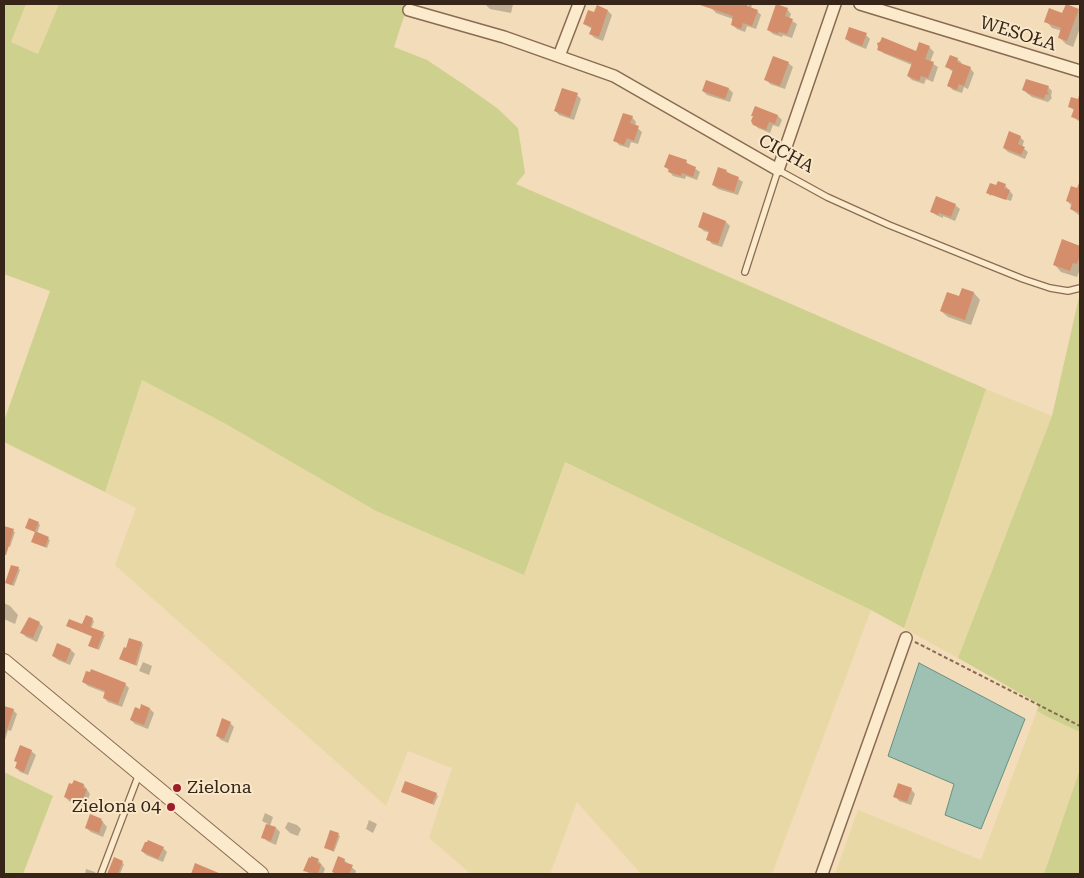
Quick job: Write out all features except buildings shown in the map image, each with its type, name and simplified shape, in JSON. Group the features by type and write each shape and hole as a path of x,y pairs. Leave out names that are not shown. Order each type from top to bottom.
{"street":[{"path":"560,56 579,4"},
{"path":"778,170 835,4"},
{"name":"WESOŁA","path":"860,4 1080,71"},
{"name":"CICHA","path":"409,10 504,37 614,76 778,170"},
{"path":"822,874 906,638"},
{"path":"4,661 261,874"}],"lane":[{"name":"CICHA","path":"778,170 827,197 889,225 1001,270 1050,288 1068,291 1080,288"},
{"path":"744,272 778,170"},
{"path":"102,874 140,774"}],"path":[{"path":"906,638 1080,726"}],"shaded area":[{"path":"26,4 59,4 39,54 11,42"},
{"path":"142,379 224,423 376,511 524,575 565,462 871,610 772,874 641,874 577,802 550,874 471,874 429,838 452,768 408,751 386,806 115,565 136,508 105,492"},
{"path":"986,389 1052,416 958,658 904,628"},
{"path":"919,663 1025,719 981,829 945,815 954,784 888,756"},
{"path":"1037,711 1080,732 1080,769 1044,874 835,874 858,810 981,860"}],"green space":[{"path":"4,4 26,4 11,42 38,54 59,4 408,4 394,47 427,60 497,108 518,128 525,173 516,184 986,389 904,628 871,610 565,462 524,575 376,511 224,423 142,380 105,492 4,442 4,421 50,291 4,274"},
{"path":"1080,293 1080,732 1037,711 1039,704 958,658 1052,416"},
{"path":"1080,769 1080,874 1044,874"},
{"path":"4,772 53,796 23,874 4,874"}],"place":[{"name":"Zielona","path":"177,788"},
{"name":"Zielona 04","path":"171,807"}]}
